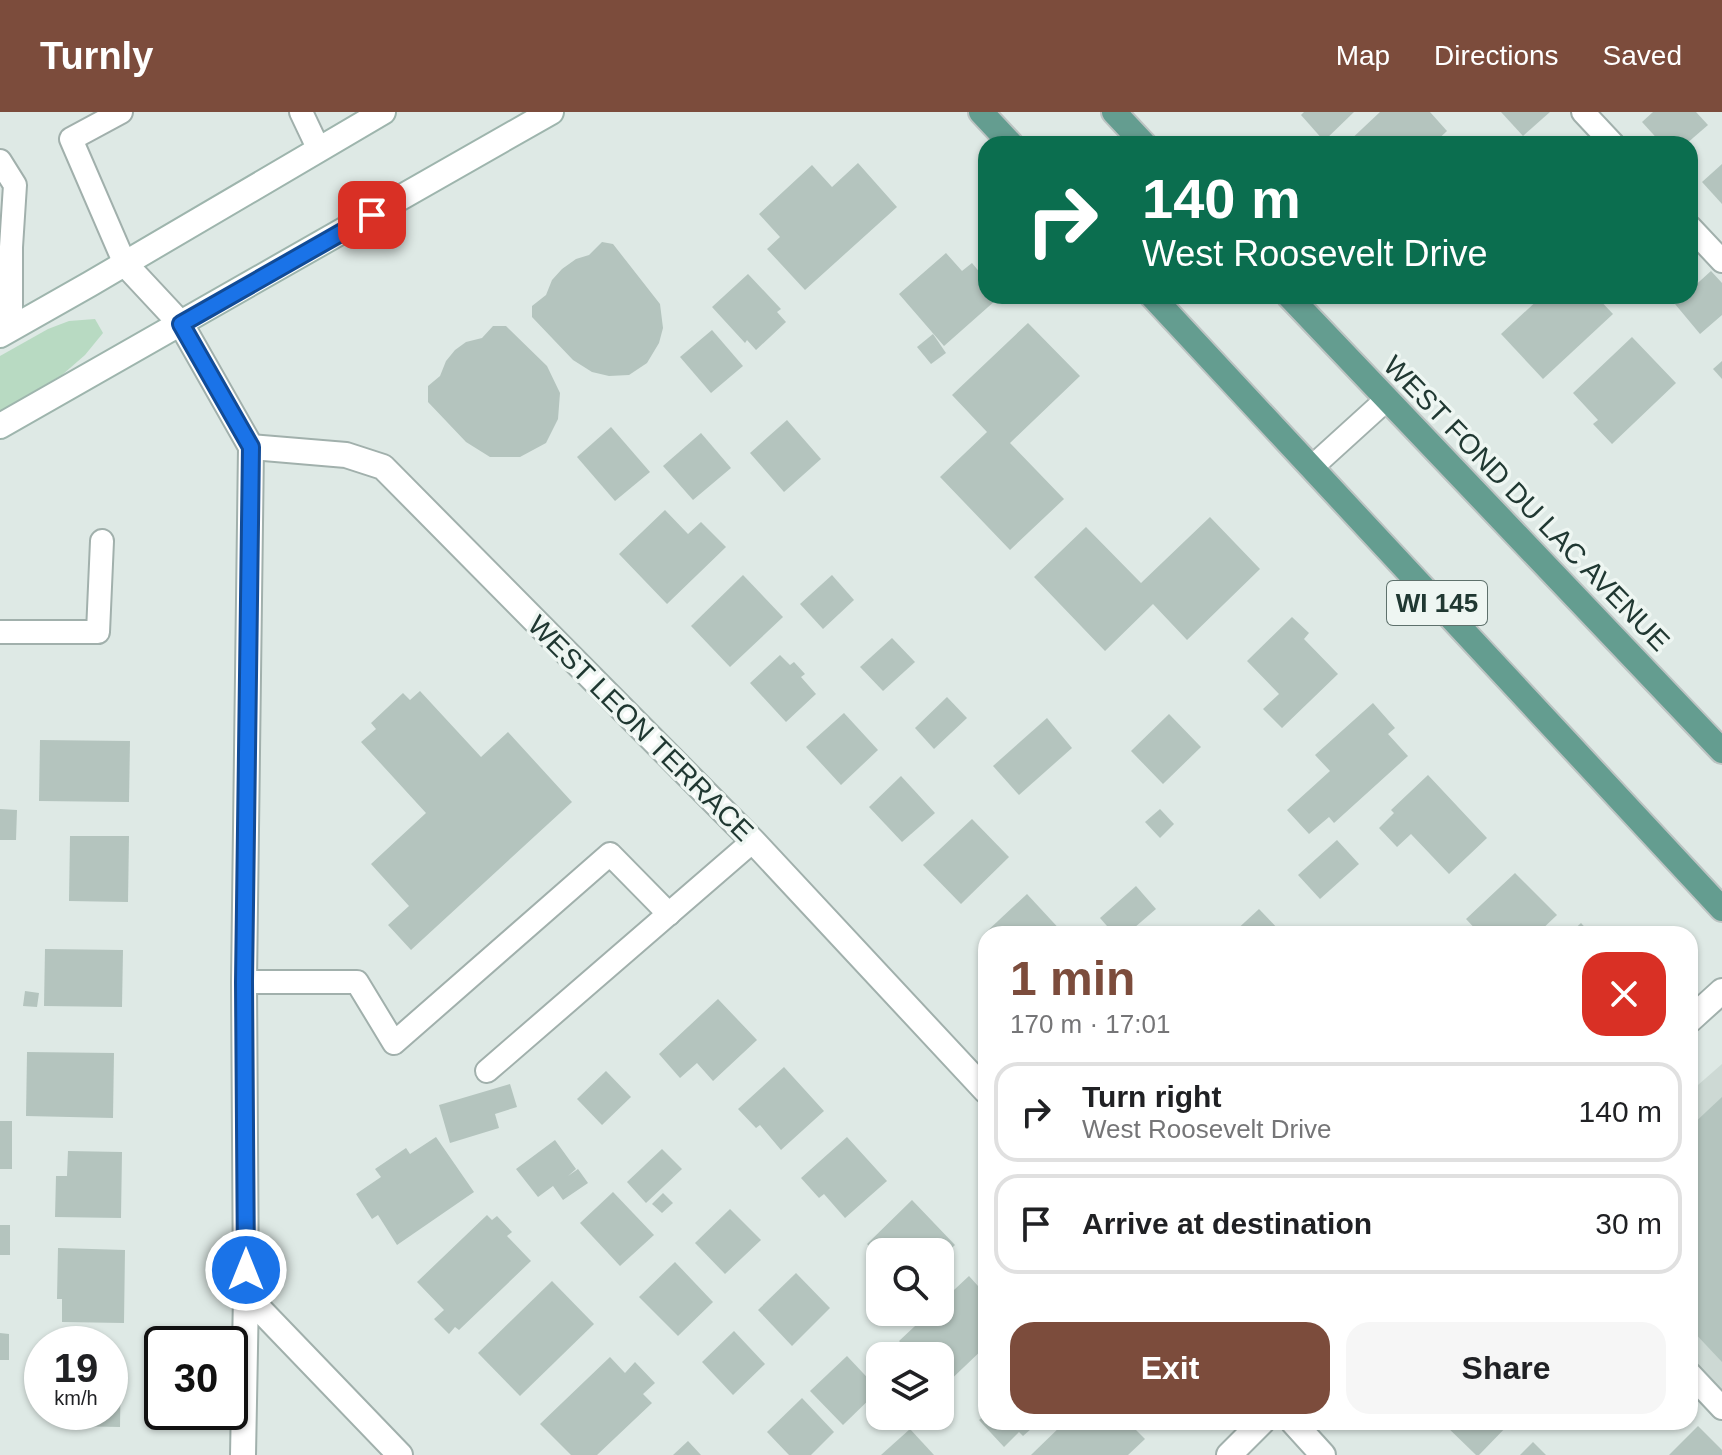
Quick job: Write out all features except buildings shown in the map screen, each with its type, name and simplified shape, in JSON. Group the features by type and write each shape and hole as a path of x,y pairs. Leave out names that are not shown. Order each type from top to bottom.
{"main road":[{"path":"981,112 1004,136"},
{"path":"1114,112 1136,136"},
{"name":"WI 145","path":"1159,304 1722,909"},
{"name":"WEST FOND DU LAC AVENUE","path":"1297,304 1722,751"}],"street":[{"path":"6,332 383,112"},
{"path":"0,426 551,112"},
{"path":"125,264 181,324 251,447 244,982 246,1295 243,1455"},
{"name":"WEST LEON TERRACE","path":"251,447 346,455 383,467 753,841 978,1082"},
{"path":"1698,1013 1722,991"},
{"path":"246,1295 400,1455"},
{"path":"1229,1455 1254,1430"},
{"path":"1300,1430 1323,1455"}],"lane":[{"path":"121,112 71,139 125,264"},
{"path":"301,112 319,150"},
{"path":"1583,112 1606,136"},
{"path":"0,161 15,185 6,332"},
{"path":"1698,236 1722,261"},
{"path":"1311,468 1387,399"},
{"path":"0,632 98,632 102,541"},
{"path":"487,1071 753,841"},
{"path":"244,982 357,982 394,1043 610,854 669,914"},
{"path":"1698,1382 1722,1408"}],"shaded area":[{"path":"1722,1064 1722,1405 1698,1380 1698,1085"}],"green space":[{"path":"95,319 103,333 85,355 62,375 0,411 0,356 48,329 69,321"}],"route":[{"path":"246,1270 244,982 251,447 181,324 372,215"}]}
